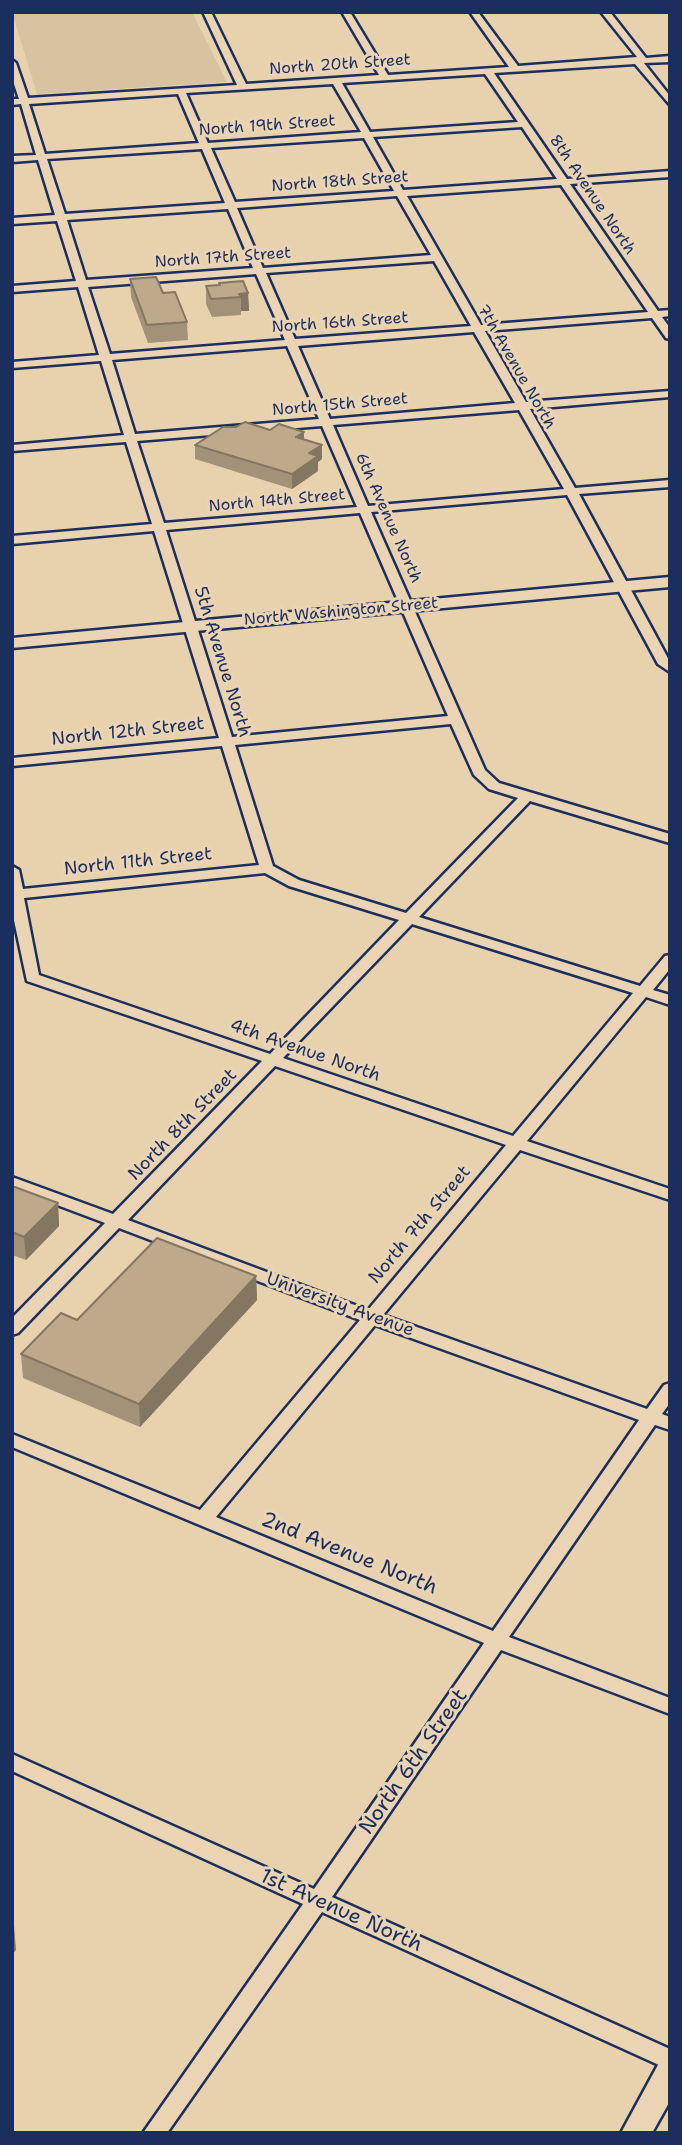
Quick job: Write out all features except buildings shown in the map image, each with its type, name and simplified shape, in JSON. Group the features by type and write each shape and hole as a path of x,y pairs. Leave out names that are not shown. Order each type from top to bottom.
{"main road":[{"name":"North Washington Street","path":"12,643 670,582"},
{"path":"636,2133 670,2072"}],"street":[{"path":"207,12 243,87"},
{"path":"346,12 385,78"},
{"path":"474,12 515,69"},
{"path":"605,12 642,58 637,61 670,102"},
{"name":"North 20th Street","path":"12,102 670,59"},
{"name":"5th Avenue North","path":"12,63 267,868"},
{"name":"8th Avenue North","path":"488,71 670,336"},
{"name":"7th Avenue North","path":"336,81 571,491 664,664 670,668"},
{"name":"6th Avenue North","path":"181,91 480,772 494,786 670,839"},
{"name":"North 19th Street","path":"12,159 525,124"},
{"name":"North 18th Street","path":"12,221 670,174"},
{"name":"North 17th Street","path":"12,289 436,258"},
{"name":"North 16th Street","path":"12,365 670,313"},
{"name":"North 15th Street","path":"12,448 670,394"},
{"name":"North 14th Street","path":"12,540 670,483"},
{"name":"North 12th Street","path":"12,762 457,719"},
{"name":"North 8th Street","path":"12,1329 527,797"},
{"path":"267,868 294,883 670,1000"},
{"name":"North 11th Street","path":"15,894 267,868"},
{"name":"4th Avenue North","path":"12,870 33,978 670,1195"},
{"name":"North 7th Street","path":"203,1519 670,959"},
{"name":"University Avenue","path":"12,1182 370,1317 670,1424"},
{"name":"North 6th Street","path":"154,2133 498,1641 670,1389"},
{"name":"2nd Avenue North","path":"12,1440 498,1641 670,1706"},
{"name":"1st Avenue North","path":"12,1762 670,2060"}],"shaded area":[{"path":"12,12 192,12 227,82 37,94"}]}
